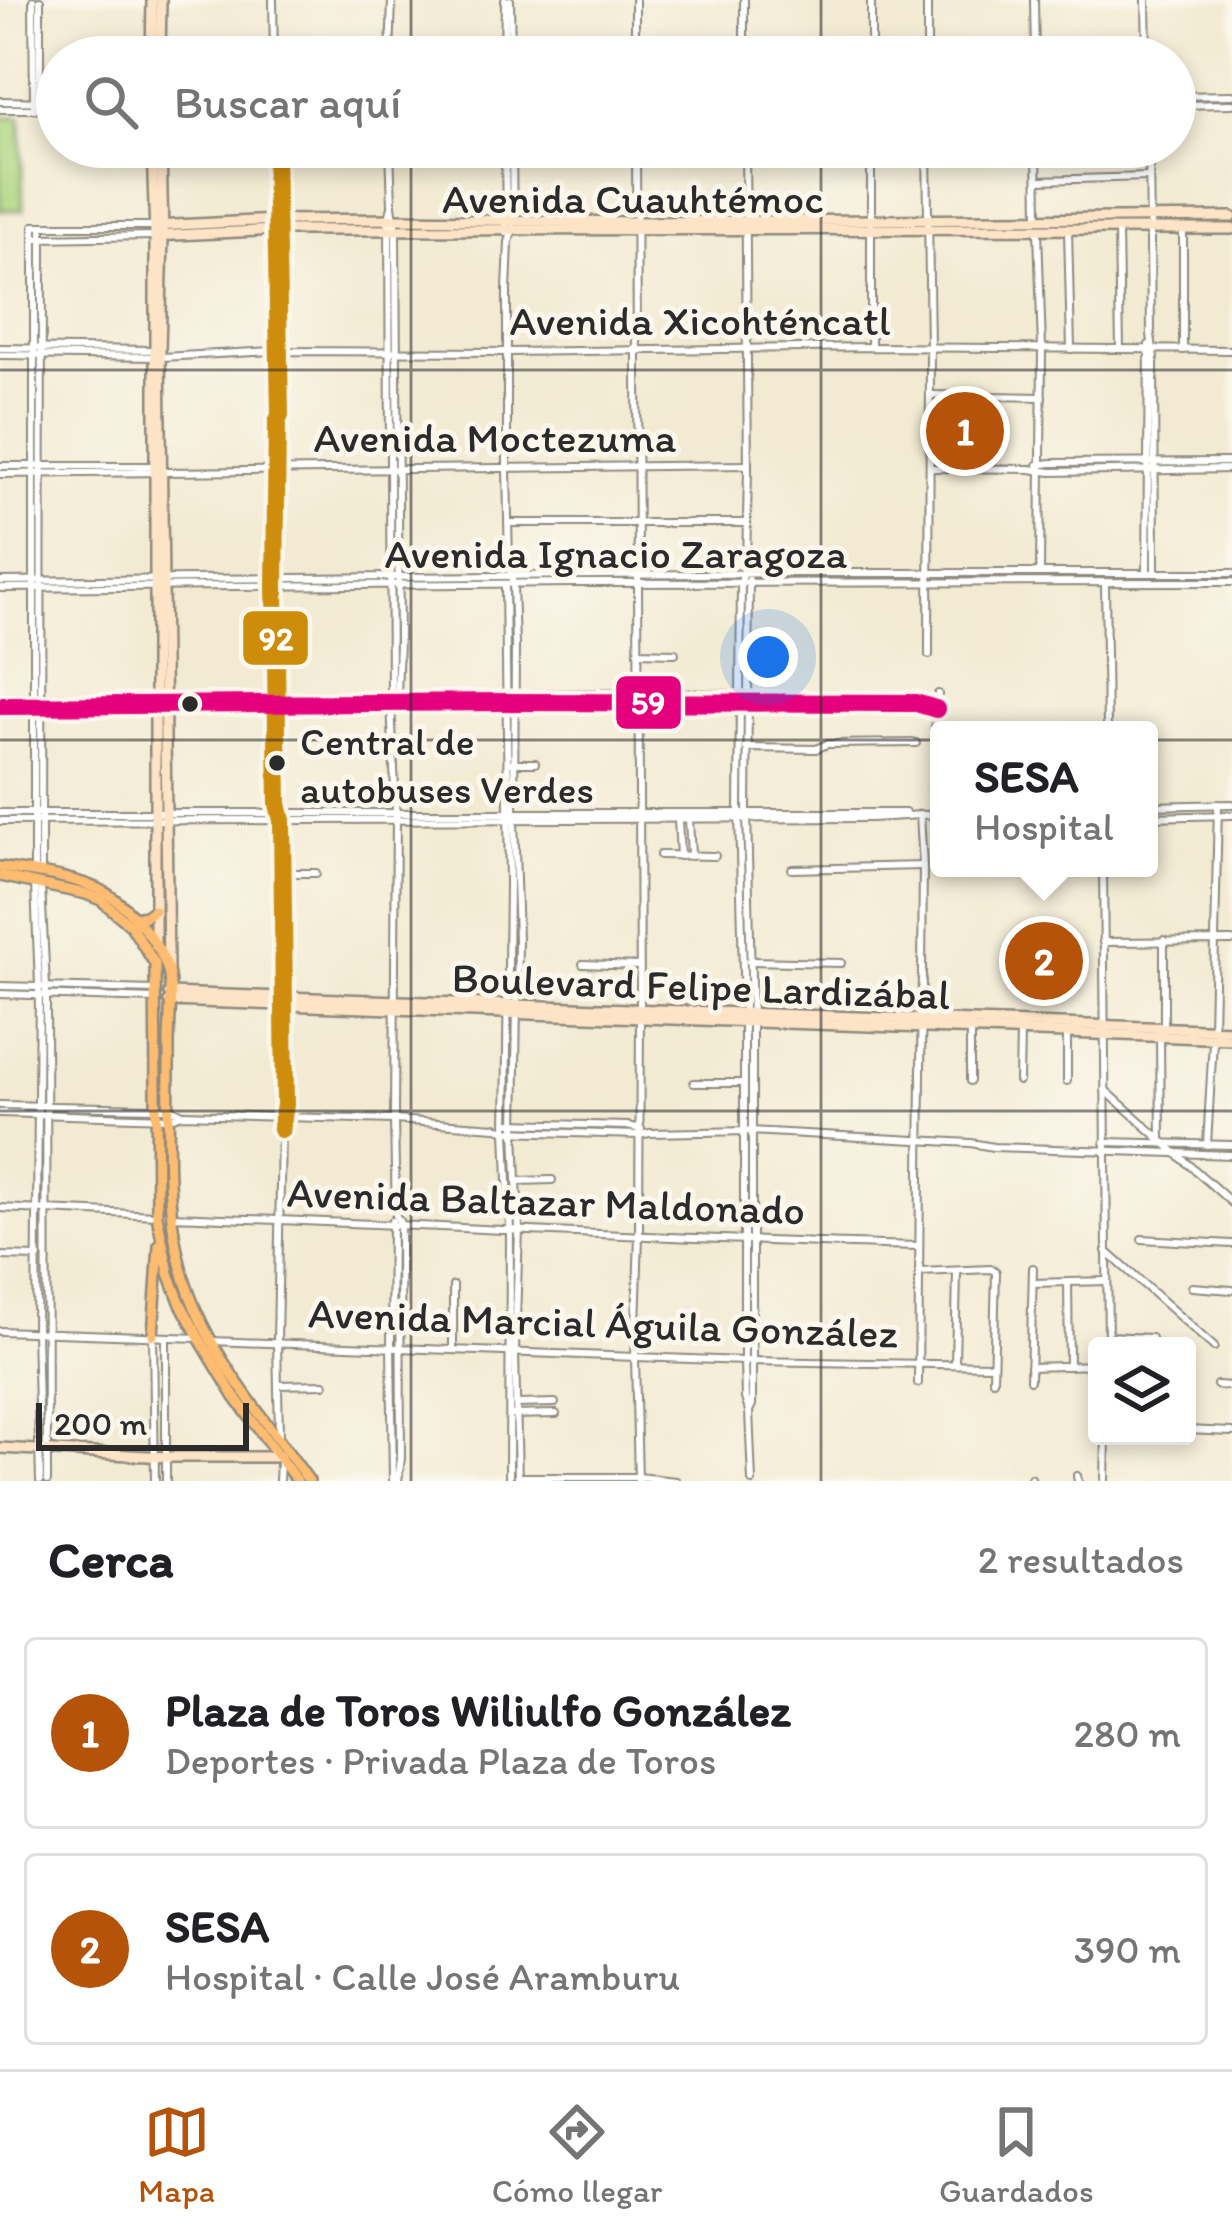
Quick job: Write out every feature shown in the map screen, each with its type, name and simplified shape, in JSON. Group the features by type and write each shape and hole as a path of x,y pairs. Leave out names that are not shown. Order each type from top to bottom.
{"main road":[{"path":"156,0 156,36"},
{"path":"154,168 159,231"},
{"path":"160,168 160,817 172,1216 180,1268 212,1341 309,1481"},
{"name":"Avenida Cuauhtémoc","path":"276,225 393,232 1151,224 1232,217"},
{"name":"Avenida Cuauhtémoc","path":"159,231 392,219 509,228"},
{"name":"Avenida Cuauhtémoc","path":"1038,224 1068,230 1118,230 1151,224 1232,229"},
{"path":"153,1335 159,1233 154,910 160,817"},
{"path":"0,867 101,900 131,926 155,964"},
{"path":"0,876 95,887 134,916 168,971"},
{"path":"134,916 144,917 154,910"},
{"name":"Boulevard Felipe Lardizábal","path":"169,997 1213,1034 1232,1039"},
{"name":"Boulevard Felipe Lardizábal","path":"920,1023 1103,1030"},
{"name":"Boulevard Felipe Lardizábal","path":"1213,1034 1232,1030"},
{"path":"159,1233 180,1302 199,1338 234,1396 297,1481"},
{"path":"0,1448 160,1457 280,1457"}],"street":[{"path":"0,105 36,105 37,0"},
{"path":"273,0 274,36"},
{"path":"391,36 392,0"},
{"path":"508,0 508,36"},
{"path":"635,0 635,36"},
{"path":"744,0 744,36"},
{"path":"871,0 871,36"},
{"path":"927,0 927,36"},
{"path":"1034,0 1035,36"},
{"path":"1146,0 1147,36"},
{"path":"1210,100 1232,95"},
{"path":"1196,100 1232,104"},
{"path":"275,168 280,415 275,582 281,1060 279,1481"},
{"path":"391,168 396,642 394,1347 401,1458 395,1481"},
{"path":"508,168 511,815 518,940 511,1127 513,1479 676,1481"},
{"path":"636,168 638,1479"},
{"path":"745,168 748,465 743,815 749,1241 745,1398 752,1481"},
{"path":"871,168 871,347"},
{"path":"927,168 929,655"},
{"path":"1038,168 1040,577"},
{"path":"1150,168 1151,578"},
{"path":"1039,180 1150,177"},
{"name":"Avenida Cuauhtémoc","path":"38,226 159,231 38,238 38,226"},
{"path":"1183,229 1184,350"},
{"path":"1068,230 1071,349"},
{"path":"1118,230 1120,350"},
{"path":"38,238 37,817 43,1110 36,1332 43,1389"},
{"name":"Avenida Xicohténcatl","path":"0,351 1232,350"},
{"path":"929,394 1042,397"},
{"name":"Avenida Moctezuma","path":"0,470 748,465"},
{"path":"929,468 1232,465"},
{"path":"508,524 747,523"},
{"name":"Avenida Ignacio Zaragoza","path":"0,585 745,575 1232,578"},
{"path":"1105,578 1107,721"},
{"path":"638,652 675,652"},
{"path":"0,702 394,702 639,693 916,703 936,709"},
{"path":"935,721 938,694"},
{"path":"576,698 639,703 688,698"},
{"path":"744,748 916,743"},
{"path":"511,763 535,763"},
{"path":"1207,1144 1218,804"},
{"path":"1158,806 1232,804"},
{"path":"0,817 579,814 688,819 743,815"},
{"path":"918,1383 920,814"},
{"path":"637,816 900,818 930,814"},
{"path":"1158,817 1232,815"},
{"path":"679,819 680,856"},
{"path":"688,819 691,856"},
{"path":"660,855 715,856"},
{"path":"792,869 923,866"},
{"path":"278,873 316,874"},
{"path":"1103,877 1108,1336 1130,1337"},
{"path":"1163,1144 1164,940"},
{"path":"1102,942 1232,941"},
{"path":"747,961 841,963"},
{"path":"583,964 639,966"},
{"path":"0,990 156,995"},
{"path":"1014,1027 1018,1081"},
{"path":"970,1028 970,1081"},
{"path":"1066,1081 1067,1031"},
{"path":"694,1083 747,1083"},
{"path":"1104,1089 1232,1203"},
{"path":"0,1109 650,1133 747,1131 993,1148 1232,1145"},
{"path":"511,1127 518,1181 514,1229"},
{"path":"1106,1146 1232,1155"},
{"path":"518,1181 552,1180"},
{"path":"0,1208 157,1215"},
{"name":"Avenida Baltazar Maldonado","path":"172,1216 396,1221 918,1246"},
{"path":"1142,1239 1232,1244"},
{"path":"1106,1251 1214,1347"},
{"path":"0,1256 41,1257"},
{"path":"41,1257 47,1333 44,1481"},
{"path":"1030,1380 1033,1268"},
{"path":"955,1364 957,1270"},
{"path":"920,1272 996,1272 993,1380"},
{"path":"1032,1283 1107,1281"},
{"path":"1068,1283 1069,1366"},
{"path":"453,1286 453,1349"},
{"path":"1192,1288 1232,1290"},
{"path":"0,1331 199,1338"},
{"path":"153,1335 154,1402 166,1481"},
{"path":"154,1481 166,1402 166,1336"},
{"name":"Avenida Marcial Águila González","path":"212,1341 992,1365"},
{"path":"1030,1366 1088,1365"},
{"path":"278,1385 323,1384"},
{"path":"1216,1385 1232,1386"},
{"path":"512,1404 555,1401 556,1418 512,1415"},
{"path":"154,1402 166,1402"},
{"path":"1196,1430 1232,1432"},
{"path":"1105,1481 1106,1445"}],"green space":[{"path":"0,117 21,117 23,210 0,210"},
{"path":"965,401 985,410 994,430 985,450 965,459 945,450 936,430 945,410"}],"transit line":[{"name":"92","path":"275,168 280,415 275,586 285,1105 281,1129"},
{"name":"59","path":"0,706 916,703 936,709"}],"place":[{"name":"Plaza de Toros Wiliulfo González","path":"965,431"},
{"name":"Central de autobuses Verdes","path":"277,763"},
{"name":"SESA","path":"1044,961"}]}
